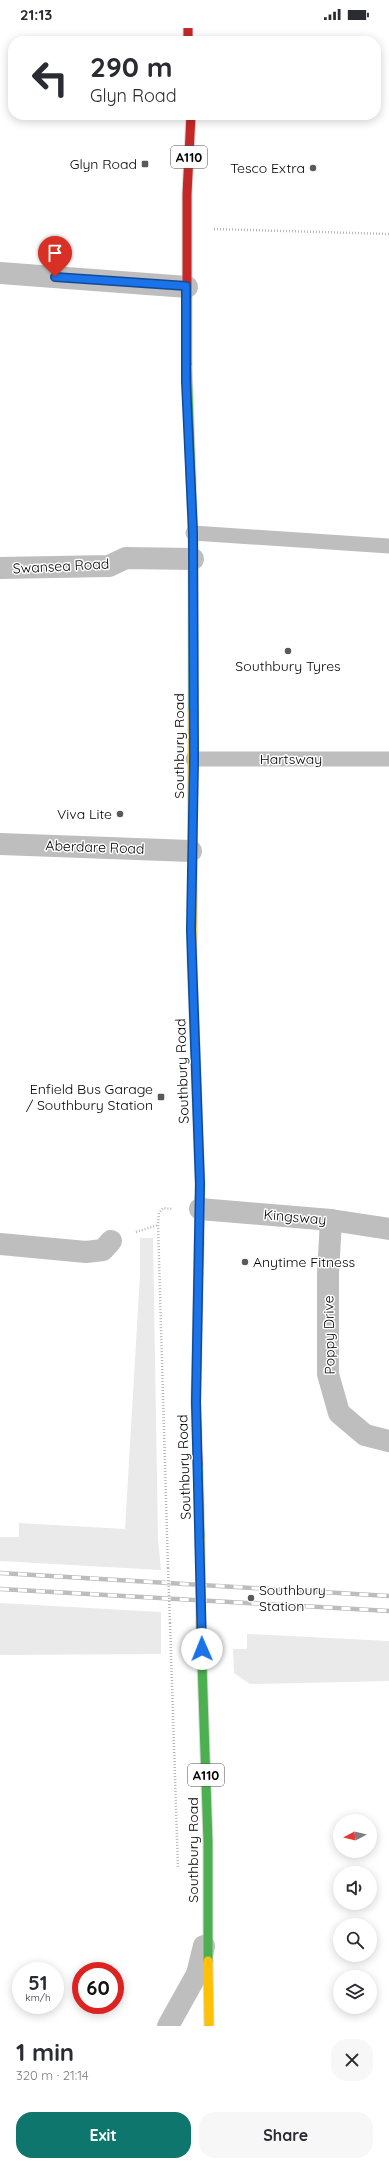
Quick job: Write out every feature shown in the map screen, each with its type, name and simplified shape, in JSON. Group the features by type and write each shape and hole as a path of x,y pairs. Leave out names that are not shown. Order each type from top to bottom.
{"main road":[{"name":"Southbury Road","path":"191,120 186,201 186,382 193,533 194,759 191,851 191,938 200,1210 196,1402 201,1634 208,1842 208,2026"}],"street":[{"path":"0,273 186,286"},
{"name":"Swansea Road","path":"0,568 109,566 126,558 193,559"},
{"name":"Aberdare Road","path":"0,844 191,851"},
{"name":"Kingsway","path":"200,1210 331,1220 389,1228"},
{"name":"Poppy Drive","path":"331,1220 328,1274 328,1374 340,1413 365,1435 389,1441"},
{"path":"0,1244 86,1252 103,1250 111,1241"},
{"path":"168,2026 197,1974 207,1934"}],"lane":[{"path":"193,533 389,546"},
{"name":"Hartsway","path":"194,759 389,759"}],"path":[{"path":"223,229 389,234"},
{"name":"Southbury Road","path":"159,1213 158,1225 167,1539 179,1876"}],"shaded area":[{"path":"140,1238 153,1238 158,1539 161,1570 0,1561 0,1537 19,1537 19,1523 125,1529 140,1275"},
{"path":"0,1603 161,1612 161,1654 0,1655"},
{"path":"247,1634 389,1641 389,1681 250,1684 234,1673 233,1649 247,1649"}],"railway":[{"path":"0,1573 389,1596"},
{"path":"0,1589 389,1611"}],"traffic: fast":[{"path":"187,364 193,533 193,710"},
{"path":"192,960 200,1184 199,1244"},
{"path":"198,1464 200,1538"},
{"path":"201,1634 208,1842 208,1961"}],"traffic: slow":[{"path":"192,960 193,710"},
{"path":"200,1538 201,1634"},
{"path":"208,1961 209,2026"}],"traffic: jam":[{"path":"188,28 188,36"},
{"path":"187,364 187,194 191,120"},
{"path":"198,1464 196,1402 199,1244"}],"place":[{"name":"Glyn Road","path":"145,164"},
{"name":"Tesco Extra","path":"313,168"},
{"name":"Southbury Tyres","path":"288,651"},
{"name":"Viva Lite","path":"120,814"},
{"name":"Enfield Bus Garage / Southbury Station","path":"161,1097"},
{"name":"Anytime Fitness","path":"245,1262"},
{"name":"Southbury Station","path":"251,1598"}],"route":[{"path":"55,277 186,286 186,382 193,533 194,759 191,851 191,930 200,1184 196,1402 202,1649"}]}
